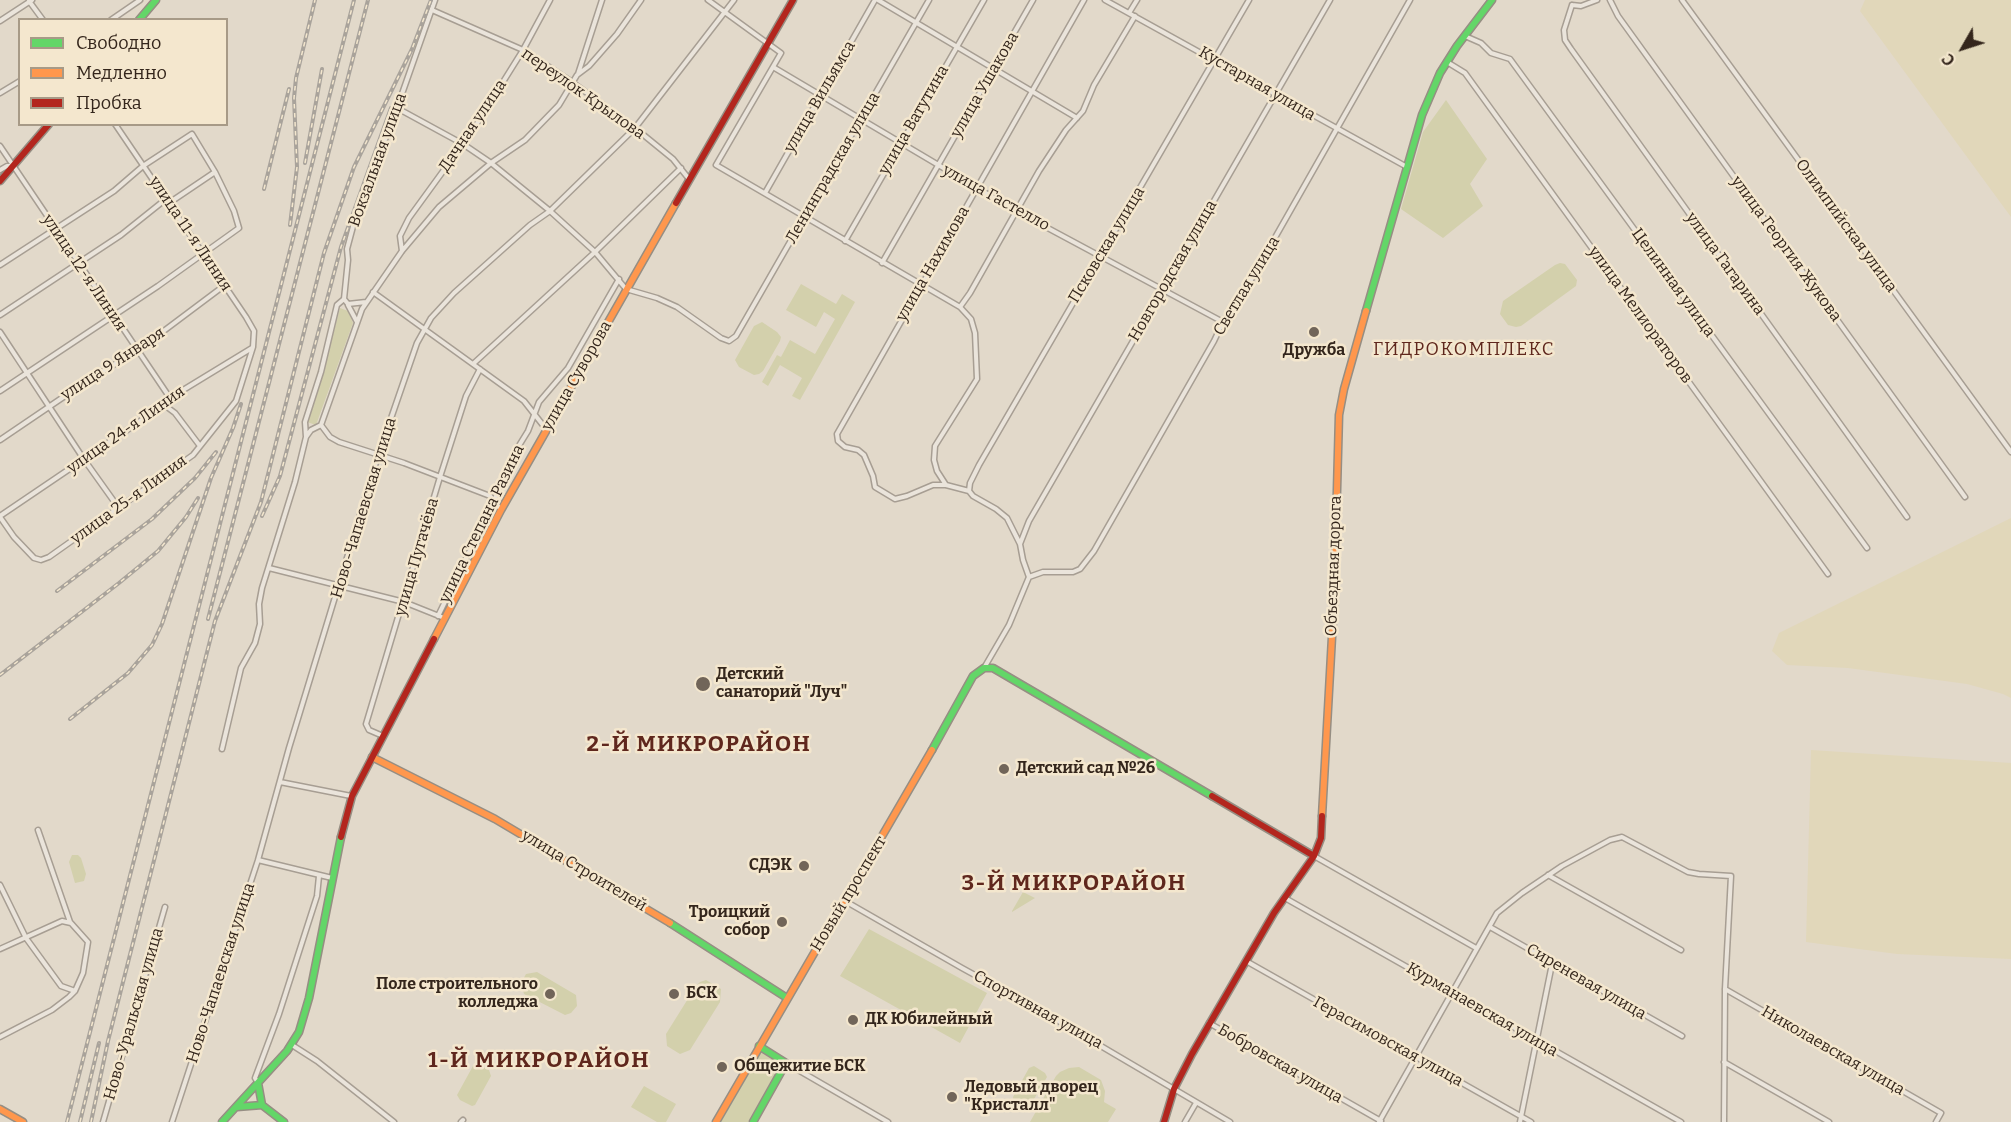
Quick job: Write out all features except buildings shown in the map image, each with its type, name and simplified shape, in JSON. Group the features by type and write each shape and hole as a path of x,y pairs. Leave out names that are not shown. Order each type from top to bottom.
{"main road":[{"path":"141,18 156,0"},
{"name":"улица Суворова","path":"222,1122 258,1083 299,1032 309,998 352,796 384,736 441,617 626,289 793,0"},
{"name":"Объездная дорога","path":"1164,1122 1174,1089 1209,1023 1284,898 1314,856 1321,838 1334,602 1339,415 1344,389 1422,115 1436,81 1447,62 1492,0"},
{"path":"0,181 47,126"},
{"path":"984,668 993,668 1314,856"},
{"name":"Новый проспект","path":"716,1122 905,800 973,676 984,668"},
{"name":"улица Строителей","path":"372,757 495,819 646,908 787,998"},
{"path":"753,1122 786,1063 759,1046"},
{"path":"258,1083 262,1105 284,1122"},
{"path":"237,1107 262,1105"},
{"path":"0,1109 23,1122"}],"street":[{"path":"0,21 30,0 42,18"},
{"path":"114,18 140,0"},
{"name":"Вокзальная улица","path":"306,437 305,422 321,372 337,305 344,299 347,249 355,219 398,108 435,0"},
{"name":"Дачная улица","path":"402,251 400,236 409,218 463,144 523,50 550,0"},
{"path":"578,75 602,0"},
{"path":"222,749 241,668 255,643 260,624 260,596 286,507 296,482 306,437 311,430 321,425 366,302 402,251 439,207 491,163 525,140 559,105 572,82 617,34 641,0"},
{"path":"708,0 781,53 716,165 882,263 922,284 960,307 971,319 975,333 977,379 935,446 934,460 937,471 946,485 969,490 973,496 1007,518 1020,544 1029,577 1008,628 984,668"},
{"name":"Ново-Чапаевская улица","path":"172,1122 258,860 289,748 378,456 417,343 431,318 454,293 530,225 550,211 635,128 734,0"},
{"path":"876,0 1077,118"},
{"name":"улица Вильямса","path":"765,193 876,0"},
{"name":"Ленинградская улица","path":"626,289 657,298 677,307 721,338 729,341 736,336 929,0"},
{"name":"улица Ватутина","path":"845,241 984,0"},
{"name":"улица Ушакова","path":"882,263 1033,0"},
{"name":"улица Нахимова","path":"946,485 933,485 895,499 875,488 873,476 864,455 838,441 837,434 1084,0"},
{"name":"Кустарная улица","path":"1105,0 1408,168"},
{"path":"1129,13 1137,0"},
{"name":"Псковская улица","path":"969,490 979,465 1249,0"},
{"name":"Новгородская улица","path":"1020,544 1029,521 1330,0"},
{"name":"Светлая улица","path":"1029,577 1043,572 1073,572 1080,569 1094,551 1214,341 1222,322 1239,301 1410,0"},
{"path":"1568,0 1572,5 1581,6 1597,0"},
{"name":"улица Георгия Жукова","path":"1610,0 1617,16 1965,497"},
{"name":"Олимпийская улица","path":"1682,0 2011,452"},
{"name":"улица Гагарина","path":"1572,5 1564,30 1565,40 1907,517"},
{"name":"переулок Крылова","path":"432,10 523,50 572,82 673,159 690,179"},
{"path":"960,307 1039,171 1066,130 1083,111 1094,85 1136,16"},
{"name":"Целинная улица","path":"1465,36 1481,43 1491,53 1510,59 1867,548"},
{"name":"улица Мелиораторов","path":"1447,62 1465,73 1828,574"},
{"name":"улица Гастелло","path":"773,68 1017,212 1222,322"},
{"path":"0,93 18,82"},
{"path":"398,108 463,144 491,163 550,211 595,252 626,289"},
{"name":"улица 11-я Линия","path":"116,126 225,285 254,332 253,347"},
{"path":"0,265 114,191 143,166 192,134 215,172 234,211 239,228 158,286 0,391"},
{"name":"улица 12-я Линия","path":"0,146 170,398"},
{"path":"0,171 7,166 13,166"},
{"path":"473,364 595,252 681,168"},
{"path":"0,315 121,235 167,201 215,172"},
{"name":"улица Степана Разина","path":"441,617 512,457 535,416 539,402 568,368 619,279"},
{"name":"улица 9 Января","path":"0,440 137,351 225,285"},
{"path":"373,292 524,401 546,430"},
{"path":"344,299 358,323"},
{"path":"348,304 366,302"},
{"path":"0,332 118,507"},
{"name":"улица 24-я Линия","path":"0,516 170,398 253,347"},
{"name":"улица 25-я Линия","path":"0,516 14,537 34,558 41,561 75,539 193,455 236,401 253,347"},
{"name":"улица Пугачёва","path":"384,736 369,730 366,724 466,396 480,369"},
{"path":"163,404 175,413 200,446"},
{"path":"321,425 330,437 339,442 404,463 490,496 501,510"},
{"path":"269,568 404,602 441,617"},
{"path":"280,782 352,796"},
{"path":"0,1037 52,1010 75,991 83,973 88,942 70,923 38,830"},
{"path":"1380,1122 1497,913 1522,892 1548,875 1610,840 1622,837 1688,872 1731,876 1725,990 1724,1122"},
{"path":"1314,856 1476,948"},
{"path":"258,860 333,878"},
{"path":"1548,875 1681,950"},
{"path":"258,1083 255,1078 307,928 317,896 319,876"},
{"path":"0,885 26,938 61,986 75,991"},
{"name":"Курманаевская улица","path":"1284,898 1681,1122"},
{"name":"Спортивная улица","path":"844,901 1055,1019 1230,1122"},
{"name":"Ново-Уральская улица","path":"103,1122 165,907"},
{"path":"0,949 62,921 70,923"},
{"name":"Сиреневая улица","path":"1490,927 1682,1036"},
{"name":"Герасимовская улица","path":"1246,962 1521,1119 1531,1122"},
{"path":"1521,1119 1552,964"},
{"name":"Николаевская улица","path":"1725,990 1941,1113 1936,1122"},
{"name":"Бобровская улица","path":"1209,1023 1380,1122"},
{"path":"291,1044 317,1061 394,1122"},
{"path":"1723,1062 1829,1122"},
{"path":"786,1063 888,1122"},
{"path":"1185,1122 1196,1103"}],"shaded area":[{"path":"1865,0 2011,0 2011,217 1860,11"},
{"path":"1446,100 1487,159 1470,184 1483,206 1443,238 1401,209 1423,132"},
{"path":"1560,263 1565,264 1577,280 1576,286 1521,326 1508,325 1500,314 1503,301"},
{"path":"801,284 836,304 842,294 855,302 800,400 792,396 802,378 780,365 768,386 762,382 777,355 781,357 790,340 815,354 835,319 824,312 816,327 786,310"},
{"path":"340,308 348,311 353,323 316,425 307,422"},
{"path":"762,322 781,337 763,371 754,375 739,367 735,360 754,326"},
{"path":"2011,518 2011,698 1967,684 1848,668 1787,665 1772,651 1779,633"},
{"path":"1811,750 2011,763 2011,959 1897,954 1806,942"},
{"path":"72,855 78,855 81,858 86,874 84,881 75,883 69,862"},
{"path":"1023,892 1035,898 1012,912 1012,911"},
{"path":"869,929 987,993 960,1043 840,976"},
{"name":"Поле строительного колледжа","path":"537,972 576,995 577,1006 571,1013 565,1015 524,994 521,983 526,974"},
{"path":"706,980 721,989 720,1002 690,1050 680,1054 667,1046 666,1034 696,986"},
{"path":"761,1052 780,1065 748,1122 721,1122"},
{"path":"476,1064 489,1070 491,1076 475,1105 472,1106 460,1100 457,1095"},
{"path":"1034,1066 1047,1077 1030,1106 1026,1108 1014,1102 1013,1097 1029,1068"},
{"path":"1079,1067 1101,1080 1105,1091 1104,1102 1116,1109 1108,1122 1030,1122 1056,1076 1069,1068"},
{"path":"644,1086 676,1104 666,1122 657,1122 631,1107"}],"railway":[{"path":"290,225 297,167 294,98 296,78 315,0"},
{"path":"67,1122 354,0"},
{"path":"208,619 368,0"},
{"path":"91,1122 108,1041 215,621 261,502 324,253 354,167 412,49 431,0"},
{"path":"305,163 322,69"},
{"path":"264,189 289,89"},
{"path":"262,516 280,476 341,247 391,108"},
{"path":"70,719 128,673 152,645 162,624 211,478 241,404"},
{"path":"57,591 152,519 195,478 216,452"},
{"path":"0,675 158,551 186,517 198,498"},
{"path":"80,1122 99,1043"}],"traffic: fast":[{"path":"141,18 156,0"},
{"path":"1366,311 1422,115 1440,73 1457,46 1492,0"},
{"path":"932,750 973,676 984,668 993,668 1212,796"},
{"path":"222,1122 287,1051 299,1032 309,998 341,837"},
{"path":"670,923 787,998"},
{"path":"753,1122 786,1063 759,1046"},
{"path":"258,1083 262,1105"},
{"path":"262,1105 284,1122"},
{"path":"237,1107 262,1105"}],"traffic: slow":[{"path":"434,639 501,510 676,203"},
{"path":"1322,816 1334,601 1339,415 1366,311"},
{"path":"716,1122 932,750"},
{"path":"372,757 495,819 670,923"},
{"path":"0,1109 23,1122"}],"traffic: jam":[{"path":"676,203 793,0"},
{"path":"0,181 47,126"},
{"path":"341,837 352,796 434,639"},
{"path":"1212,796 1314,856"},
{"path":"1164,1122 1174,1089 1192,1054 1274,913 1314,856 1321,838 1322,816"}],"place":[{"name":"Дружба","path":"1314,332"},
{"name":"Детский санаторий \"Луч\"","path":"703,684"},
{"name":"Детский сад №26","path":"1004,769"},
{"name":"СДЭК","path":"804,866"},
{"name":"Троицкий собор","path":"782,922"},
{"name":"Поле строительного колледжа","path":"550,994"},
{"name":"БСК","path":"674,994"},
{"name":"ДК Юбилейный","path":"853,1020"},
{"name":"Общежитие БСК","path":"722,1067"},
{"name":"Ледовый дворец \"Кристалл\"","path":"952,1097"}],"district":[{"name":"ГИДРОКОМПЛЕКС","path":"1464,350"},
{"name":"2-Й МИКРОРАЙОН","path":"699,745"},
{"name":"3-Й МИКРОРАЙОН","path":"1074,884"},
{"name":"1-Й МИКРОРАЙОН","path":"539,1061"}]}
